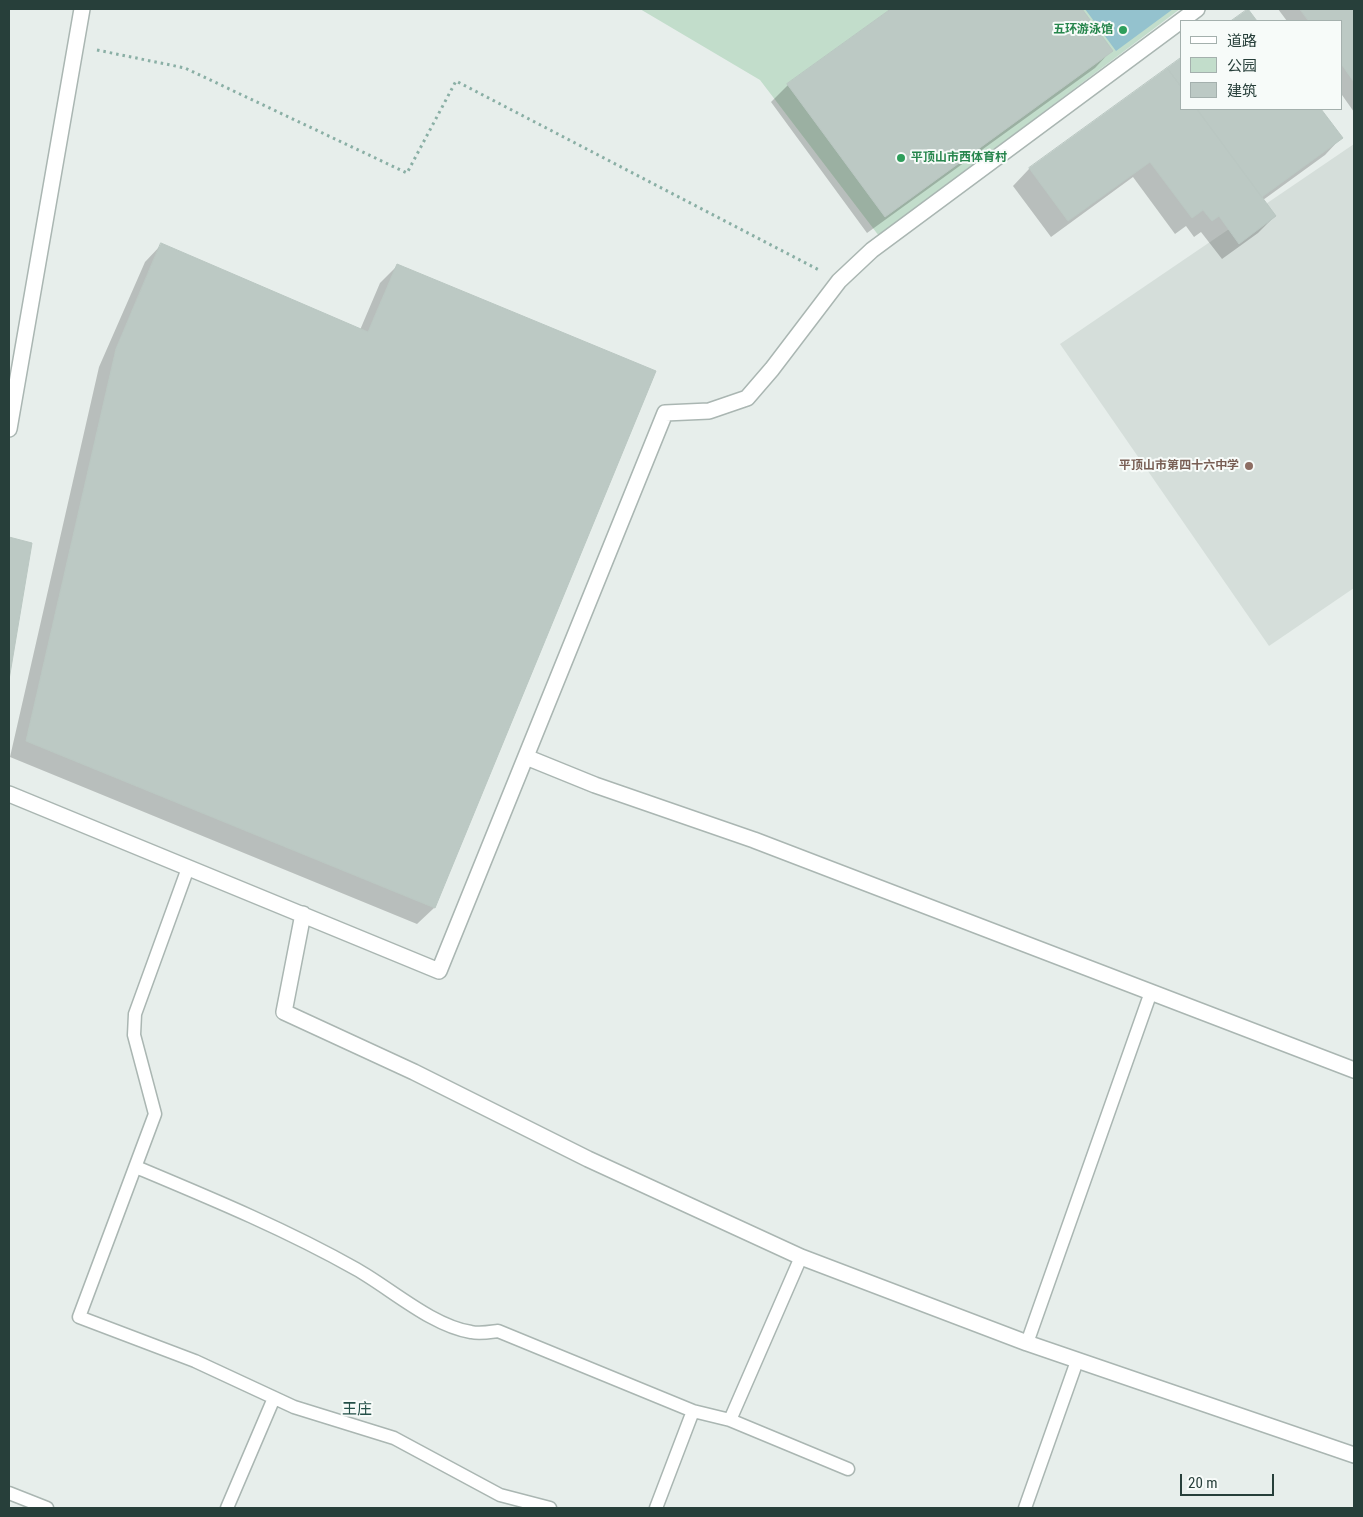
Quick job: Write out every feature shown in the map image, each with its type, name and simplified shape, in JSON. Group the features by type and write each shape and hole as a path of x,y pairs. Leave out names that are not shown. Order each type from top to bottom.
{"street":[{"path":"9,429 82,9"},
{"path":"1182,20 1197,9"},
{"path":"9,794 439,971 665,413 709,411 747,398 772,369 839,281 872,250 1180,22"},
{"path":"526,757 595,784 754,840 1354,1070"},
{"path":"303,914 284,1012 414,1072 588,1159 801,1257 1027,1344 1354,1455"}],"lane":[{"path":"188,868 135,1014 134,1035 156,1114 79,1317 194,1361 294,1407 394,1438 500,1495 550,1508"},
{"path":"1027,1344 1150,992"},
{"path":"136,1167 226,1204 356,1269 403,1301 442,1322 471,1332 498,1332 693,1411 730,1420 848,1469"},
{"path":"730,1420 801,1257"},
{"path":"1025,1508 1077,1361"},
{"path":"227,1508 274,1398"},
{"path":"656,1508 693,1411"},
{"path":"9,1493 47,1508"}],"path":[{"path":"75,46 185,68 407,173 456,81 839,281"}],"shaded area":[{"name":"平顶山市第四十六中学","path":"1354,144 1354,588 1269,646 1060,344"}],"green space":[{"name":"平顶山市西体育村","path":"640,9 1180,9 879,236 760,80"}],"water":[{"name":"五环游泳馆","path":"1085,9 1173,9 1116,51"}],"building":[{"name":"平顶山市西体育村","path":"891,9 1082,9 1113,51 885,217 787,84"},
{"path":"1248,9 1256,20 1232,20"},
{"path":"1300,9 1354,9 1354,82 1343,66 1343,20 1308,20"},
{"path":"1180,58 1180,85 1167,68"},
{"path":"1167,68 1180,85 1180,110 1198,110 1276,216 1239,244 1219,216 1212,221 1203,210 1192,218 1150,162 1068,221 1029,168"},
{"path":"1198,110 1322,110 1343,138 1262,197"},
{"path":"161,243 368,332 397,264 656,371 435,908 26,741 116,349"},
{"path":"9,537 32,543 9,680"}],"place":[{"name":"五环游泳馆","path":"1123,30"},
{"name":"平顶山市西体育村","path":"901,158"},
{"name":"平顶山市第四十六中学","path":"1249,466"}],"district":[{"name":"王庄","path":"357,1410"}]}
